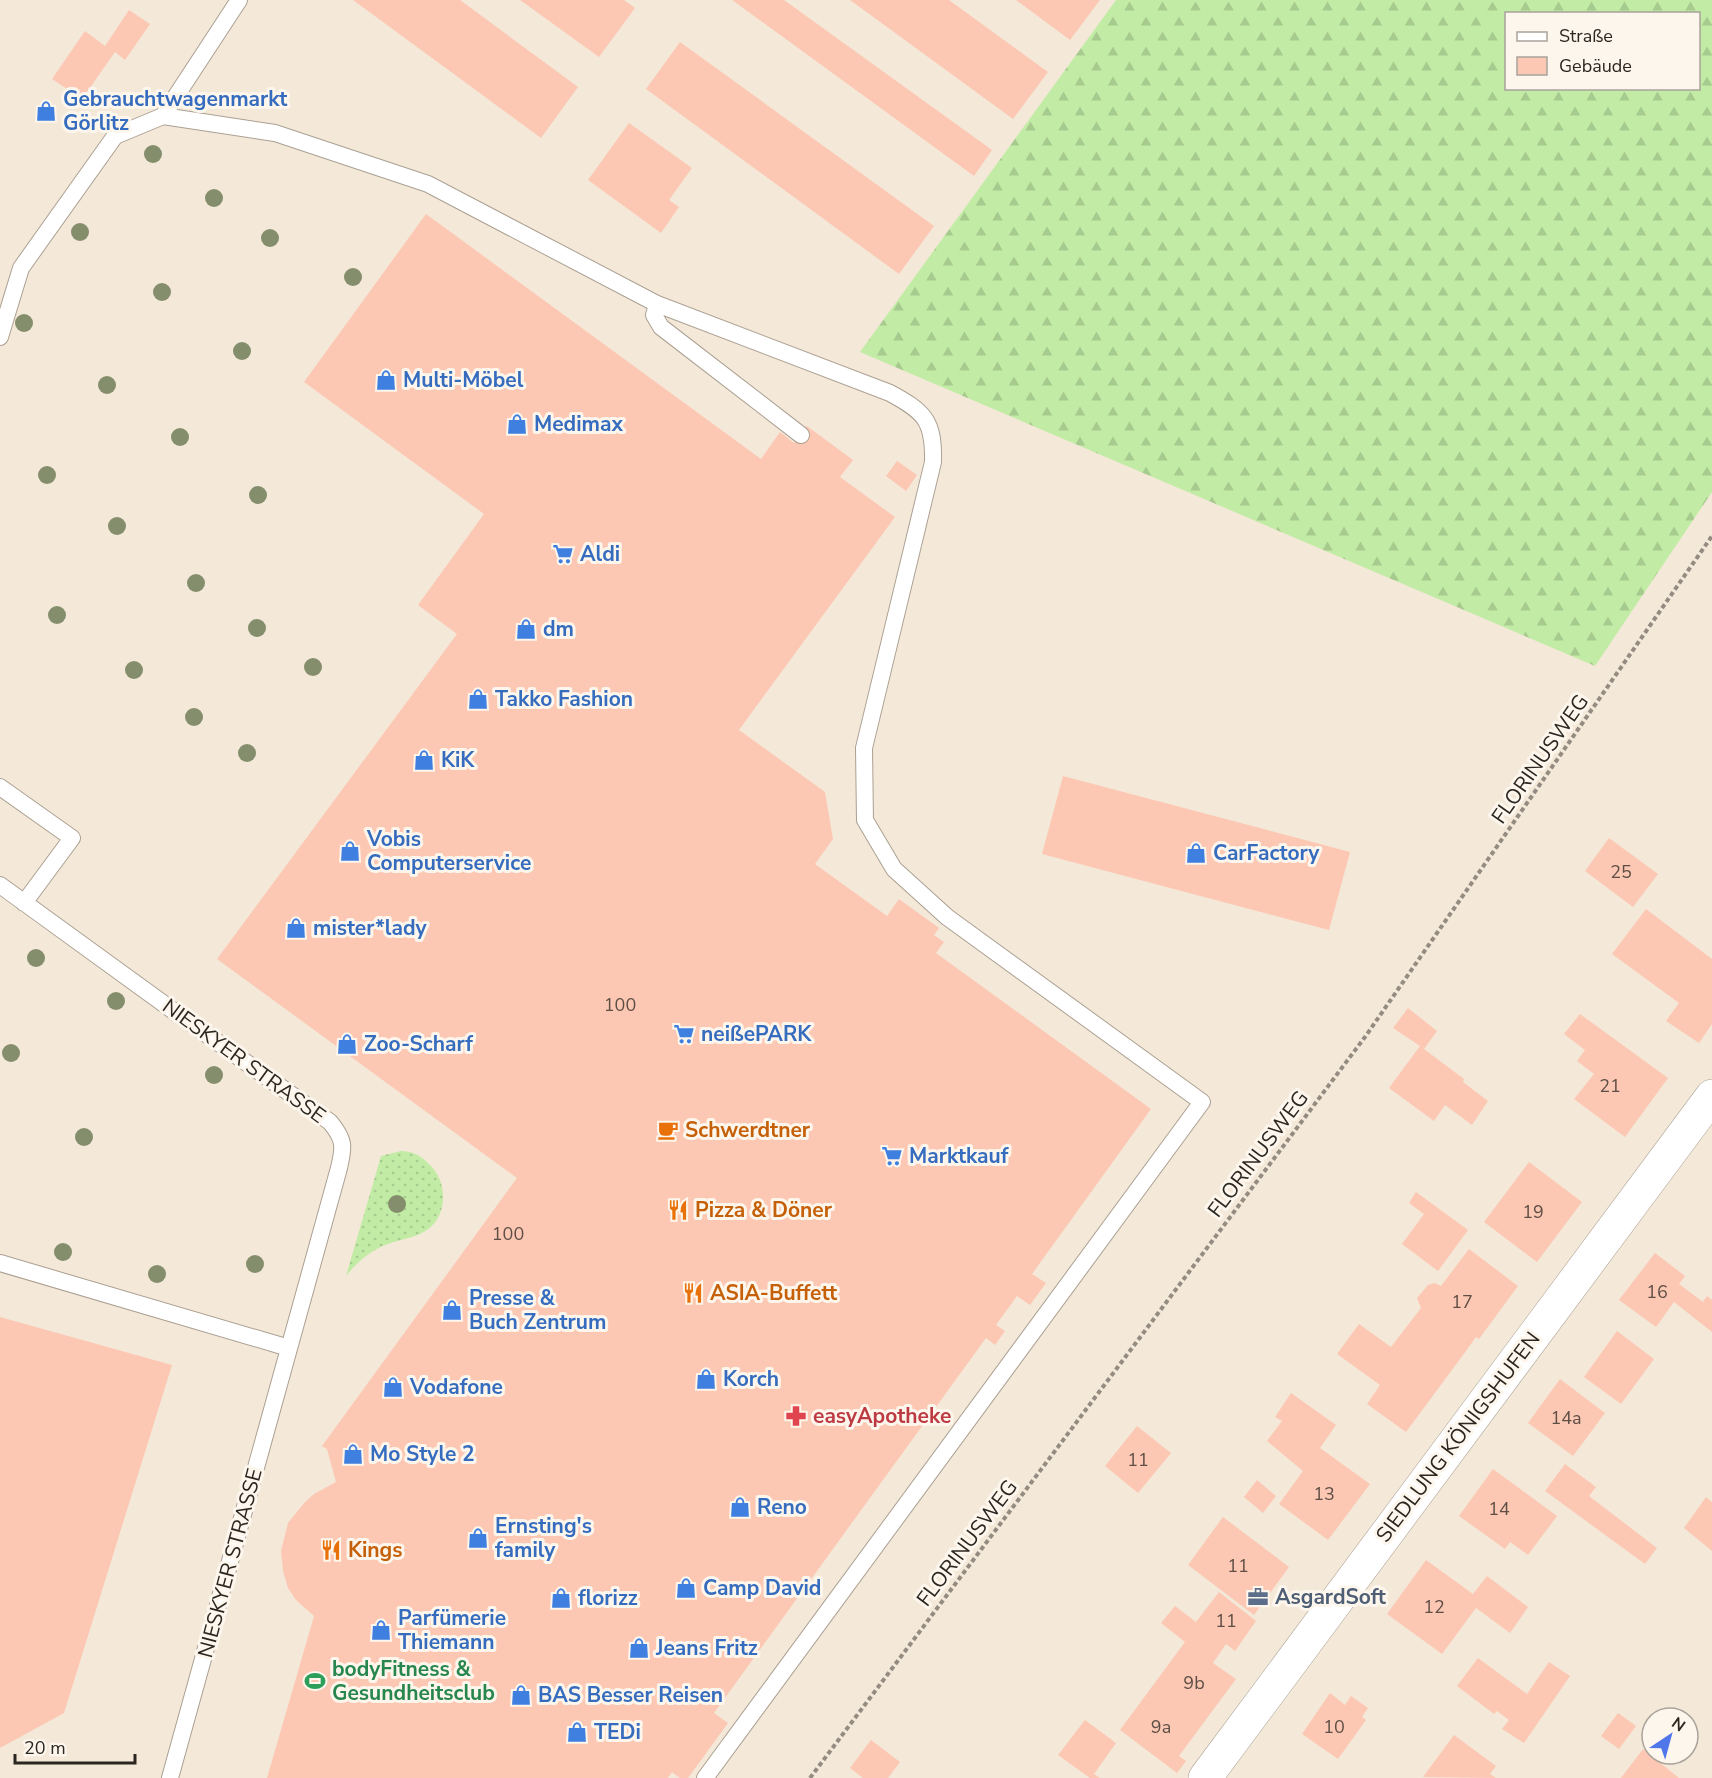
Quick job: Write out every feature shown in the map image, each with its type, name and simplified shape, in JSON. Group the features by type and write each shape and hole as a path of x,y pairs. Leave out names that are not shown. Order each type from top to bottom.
{"street":[{"name":"SIEDLUNG KÖNIGSHUFEN","path":"1205,1778 1712,1096"}],"lane":[{"path":"163,116 239,0"},
{"path":"0,338 21,268 115,136 163,116 275,133 428,184 657,304 890,393 911,405 928,421 933,440 933,462 864,748 865,820 894,869 947,917 1202,1102 705,1778"},
{"path":"657,304 654,315 661,327 801,435"},
{"path":"0,787 72,838 24,903"},
{"name":"NIESKYER STRASSE","path":"0,885 330,1122 340,1134 343,1152 170,1778"},
{"path":"0,1263 290,1348"}],"path":[{"name":"FLORINUSWEG","path":"810,1778 1365,1037 1712,536"}],"green space":[{"path":"1116,0 1712,0 1712,492 1595,666 860,352"},
{"path":"401,1151 420,1156 436,1172 443,1191 441,1212 429,1228 420,1234 377,1249 360,1261 346,1276 381,1156"}],"building":[{"path":"353,0 460,0 578,87 541,138"},
{"path":"520,0 624,0 635,8 599,57"},
{"path":"732,0 784,0 992,150 974,176"},
{"path":"850,0 949,0 1048,72 1013,119"},
{"path":"1016,0 1100,0 1070,40"},
{"path":"129,10 150,24 125,60 115,52 82,99 52,79 85,31 105,46"},
{"path":"680,42 934,226 899,274 646,89"},
{"path":"629,123 692,168 669,200 679,207 661,233 588,180"},
{"name":"neißePARK","path":"426,214 761,459 780,432 794,443 807,426 853,460 840,477 895,517 739,730 825,792 833,839 815,864 887,916 899,899 939,928 934,935 944,942 936,953 1151,1109 1032,1274 1046,1283 1030,1305 1017,1296 996,1325 1005,1331 995,1345 986,1338 714,1713 728,1723 688,1778 680,1778 672,1772 668,1778 267,1778 314,1616 296,1600 288,1588 283,1571 281,1551 288,1523 314,1494 336,1482 327,1449 322,1446 517,1178 217,959 457,634 418,605 484,514 304,382"},
{"path":"897,461 917,475 906,491 886,476"},
{"name":"CarFactory","path":"1063,776 1350,852 1329,930 1042,854"},
{"path":"1609,838 1658,874 1633,907 1585,871"},
{"path":"1646,909 1712,959 1712,1024 1699,1043 1666,1021 1679,1003 1612,954"},
{"path":"1408,1008 1437,1031 1424,1049 1464,1079 1463,1082 1488,1101 1472,1125 1445,1105 1434,1121 1389,1088 1420,1046 1393,1028"},
{"path":"1580,1014 1668,1078 1625,1137 1574,1099 1594,1074 1577,1061 1585,1050 1564,1034"},
{"path":"1529,1162 1582,1202 1537,1262 1484,1222"},
{"path":"1416,1192 1468,1230 1438,1271 1402,1244 1424,1214 1409,1203"},
{"path":"1469,1249 1518,1286 1479,1339 1476,1337 1406,1432 1367,1404 1380,1385 1337,1354 1359,1324 1391,1347 1421,1308 1417,1298 1428,1285 1435,1283 1441,1286"},
{"path":"1655,1253 1685,1276 1679,1284 1703,1302 1707,1296 1712,1300 1712,1332 1674,1302 1656,1327 1619,1300"},
{"path":"0,1317 172,1365 64,1713 0,1748"},
{"path":"1617,1331 1654,1359 1621,1404 1584,1377"},
{"path":"1560,1379 1605,1413 1573,1456 1528,1423"},
{"path":"1291,1393 1336,1425 1320,1448 1370,1484 1328,1540 1279,1504 1303,1471 1267,1441 1282,1421 1275,1417"},
{"path":"1137,1426 1171,1453 1138,1493 1105,1466"},
{"path":"1565,1464 1596,1487 1589,1496 1657,1548 1645,1564 1545,1491"},
{"path":"1493,1469 1557,1516 1528,1555 1510,1542 1505,1549 1459,1516"},
{"path":"1257,1480 1276,1496 1263,1513 1244,1497"},
{"path":"1706,1497 1712,1502 1712,1551 1684,1528"},
{"path":"1223,1517 1289,1567 1254,1615 1188,1565"},
{"path":"1426,1560 1473,1594 1487,1576 1528,1607 1510,1633 1476,1608 1442,1654 1387,1614"},
{"path":"1219,1592 1256,1621 1235,1651 1226,1644 1213,1663 1236,1679 1179,1756 1186,1761 1177,1773 1120,1730 1185,1642 1161,1623 1175,1606 1196,1622"},
{"path":"1478,1658 1527,1694 1549,1662 1570,1676 1524,1743 1502,1729 1509,1720 1497,1711 1494,1714 1457,1686"},
{"path":"1330,1693 1345,1705 1351,1696 1368,1708 1362,1717 1366,1720 1338,1759 1302,1734"},
{"path":"1618,1713 1636,1726 1619,1749 1601,1736"},
{"path":"1085,1720 1116,1743 1094,1774 1100,1778 1090,1778 1058,1755"},
{"path":"1454,1735 1496,1766 1490,1774 1496,1778 1423,1777"},
{"path":"871,1740 900,1762 888,1778 863,1778 850,1768"},
{"path":"1640,1753 1640,1766 1664,1766 1679,1778 1621,1778"}],"place":[{"name":"Gebrauchtwagenmarkt Görlitz","path":"46,111"},
{"name":"Multi-Möbel","path":"386,380"},
{"name":"Medimax","path":"517,424"},
{"name":"Aldi","path":"563,554"},
{"name":"dm","path":"526,629"},
{"name":"Takko Fashion","path":"478,699"},
{"name":"KiK","path":"424,760"},
{"name":"Vobis Computerservice","path":"350,851"},
{"name":"CarFactory","path":"1196,853"},
{"name":"mister*lady","path":"296,928"},
{"name":"neißePARK","path":"684,1034"},
{"name":"Zoo-Scharf","path":"347,1044"},
{"name":"Schwerdtner","path":"668,1130"},
{"name":"Marktkauf","path":"892,1156"},
{"name":"Pizza & Döner","path":"678,1210"},
{"name":"ASIA-Buffett","path":"693,1293"},
{"name":"Presse & Buch Zentrum","path":"452,1310"},
{"name":"Korch","path":"706,1379"},
{"name":"Vodafone","path":"393,1387"},
{"name":"easyApotheke","path":"796,1416"},
{"name":"Mo Style 2","path":"353,1454"},
{"name":"Reno","path":"740,1507"},
{"name":"Ernsting's family","path":"478,1538"},
{"name":"Kings","path":"331,1550"},
{"name":"Camp David","path":"686,1588"},
{"name":"AsgardSoft","path":"1258,1597"},
{"name":"florizz","path":"561,1598"},
{"name":"Parfümerie Thiemann","path":"381,1630"},
{"name":"Jeans Fritz","path":"639,1648"},
{"name":"bodyFitness & Gesundheitsclub","path":"315,1681"},
{"name":"BAS Besser Reisen","path":"521,1695"},
{"name":"TEDi","path":"577,1732"}]}
